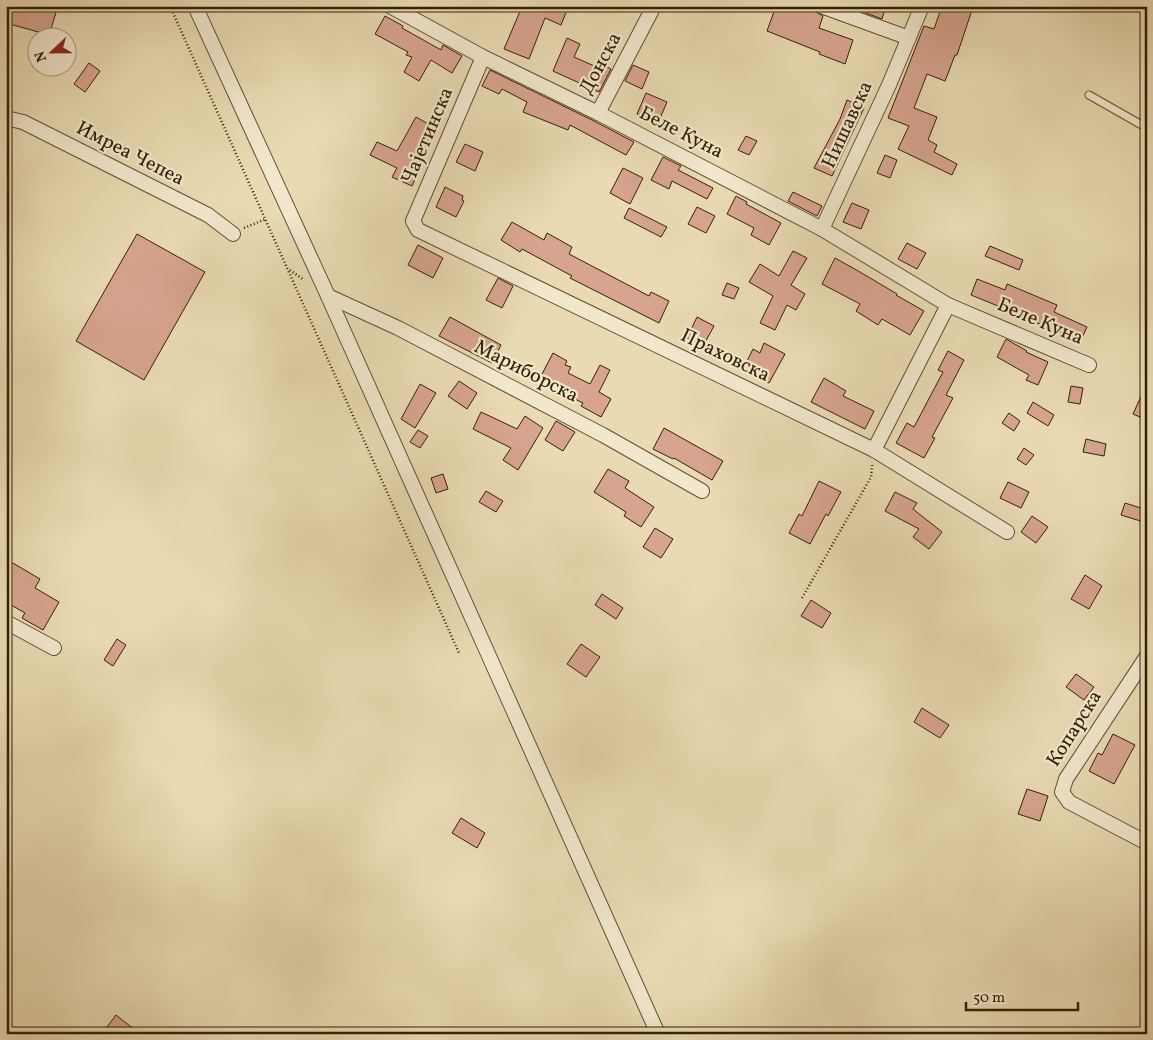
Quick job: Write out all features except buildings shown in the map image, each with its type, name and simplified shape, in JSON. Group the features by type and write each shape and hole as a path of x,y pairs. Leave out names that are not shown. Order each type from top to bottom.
{"street":[{"path":"195,6 328,296 658,1034"},
{"name":"Беле Куна","path":"390,6 483,57 598,113 822,228 948,304 1089,365"},
{"name":"Донска","path":"598,113 654,6"},
{"path":"821,6 909,38"},
{"name":"Нишавска","path":"822,228 889,85 922,6"},
{"name":"Чајетинска","path":"418,230 413,221 483,57"},
{"name":"Имреа Чепеа","path":"6,118 23,122 200,211 233,234"},
{"name":"Праховска","path":"418,230 874,450 1007,532"},
{"name":"Мариборска","path":"328,296 398,328 603,435 702,491"},
{"path":"874,450 948,304"},
{"path":"6,622 54,648"},
{"name":"Копарска","path":"1147,656 1066,779 1062,792 1069,802 1147,843"}],"lane":[{"path":"1088,95 1147,128"}],"path":[{"path":"170,6 459,653"},
{"path":"233,234 266,219"},
{"path":"802,598 871,476 874,450"}]}
